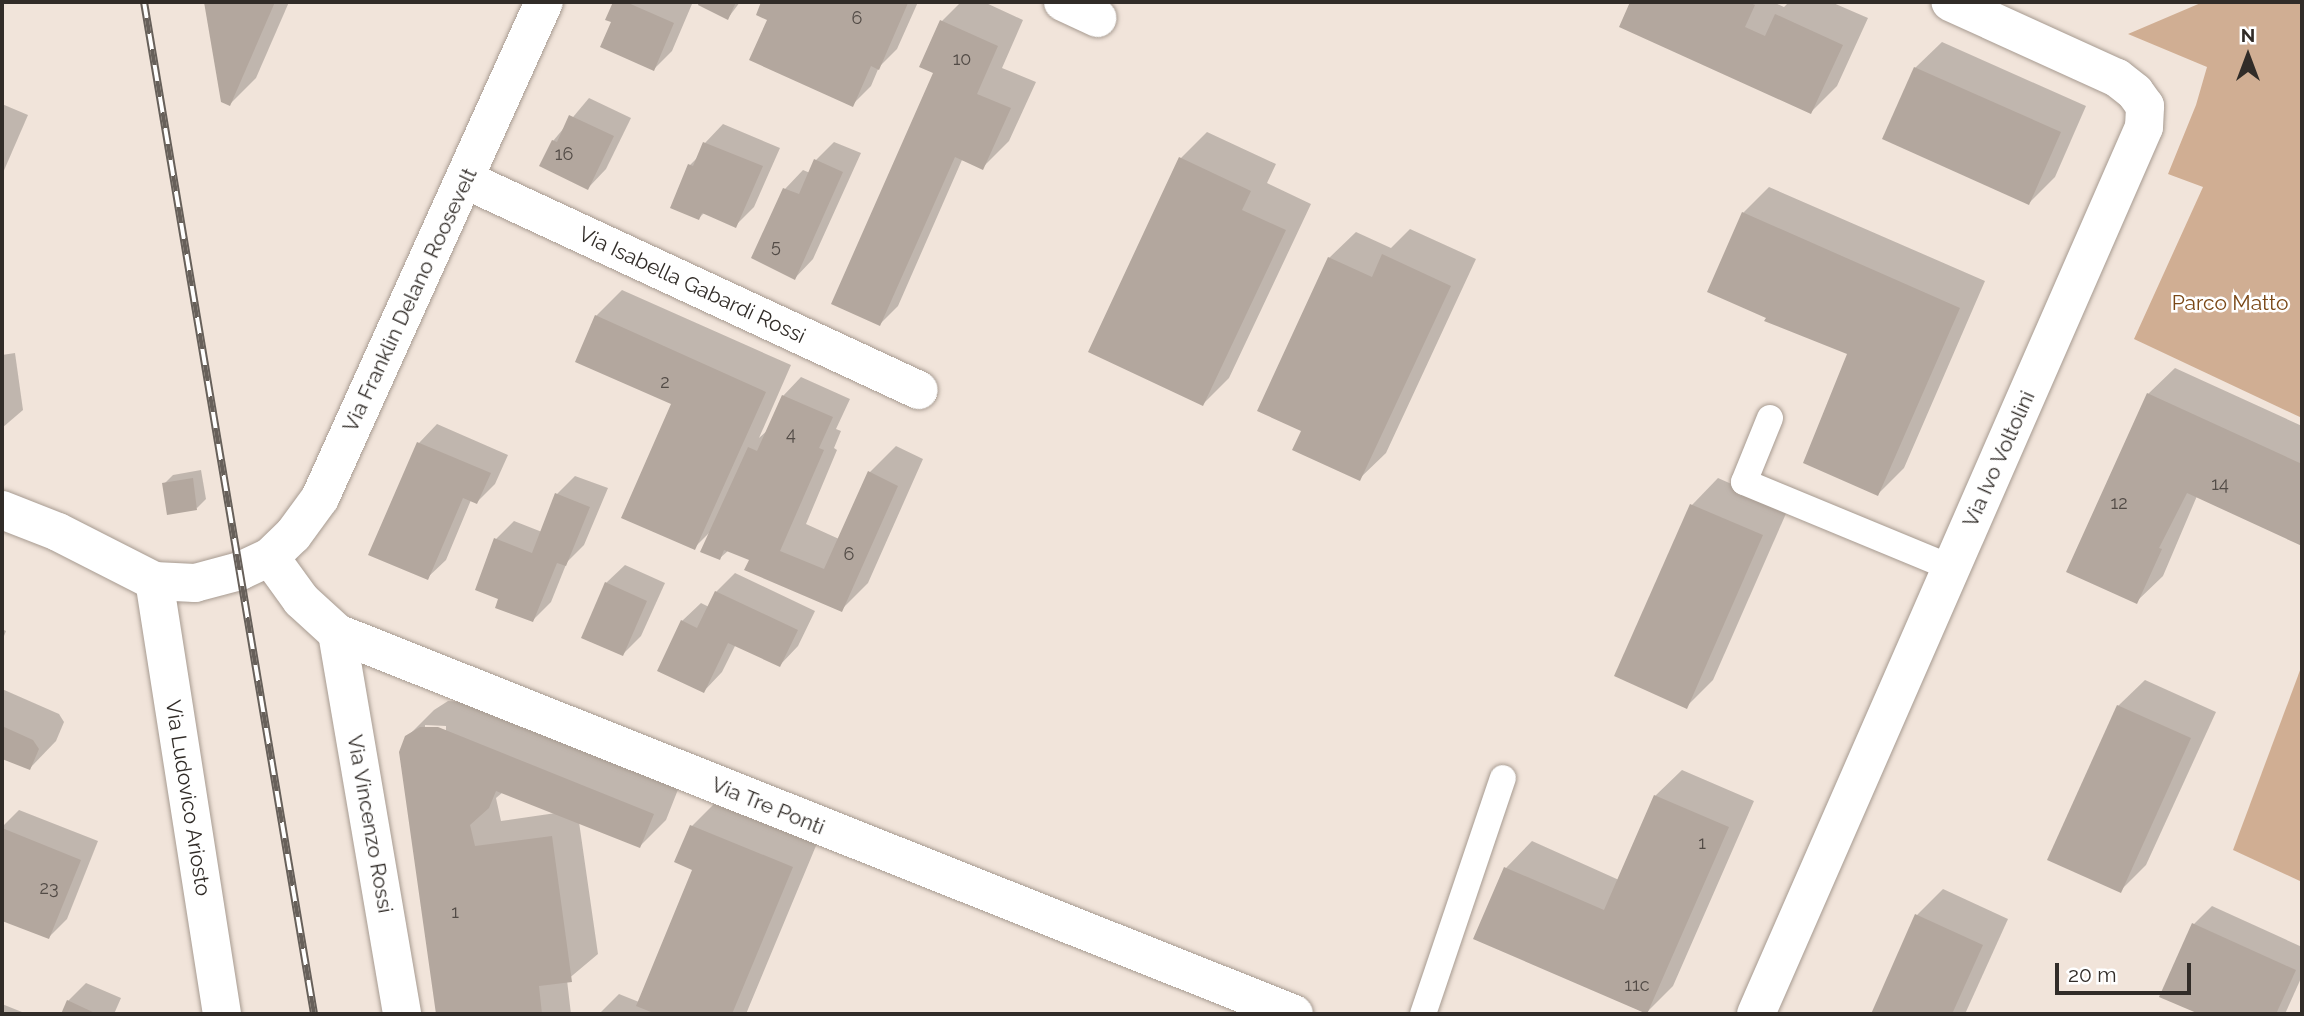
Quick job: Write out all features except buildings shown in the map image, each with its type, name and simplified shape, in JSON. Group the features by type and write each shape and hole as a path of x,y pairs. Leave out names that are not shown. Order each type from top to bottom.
{"street":[{"name":"Via Franklin Delano Roosevelt","path":"255,564 293,536 320,498 466,180 544,2"},
{"name":"Via Ivo Voltolini","path":"1756,1014 2144,127 2145,106 2135,92 2117,78 1950,2"},
{"name":"Via Isabella Gabardi Rossi","path":"466,180 919,390"},
{"path":"2,510 58,532 154,581 195,583 255,564"},
{"name":"Via Tre Ponti","path":"255,564 337,633 1294,1014"},
{"name":"Via Ludovico Ariosto","path":"154,581 222,1014"},
{"name":"Via Vincenzo Rossi","path":"337,633 402,1014"}],"lane":[{"path":"1770,418 1744,482 1952,568"},
{"path":"1423,1014 1503,778"}],"green space":[{"name":"Parco Matto","path":"2203,2 2302,2 2302,418 2134,339 2203,187 2168,174 2196,105 2207,67 2128,34"},
{"path":"2302,665 2302,882 2233,850"}],"railway":[{"path":"144,2 314,1014"}]}
